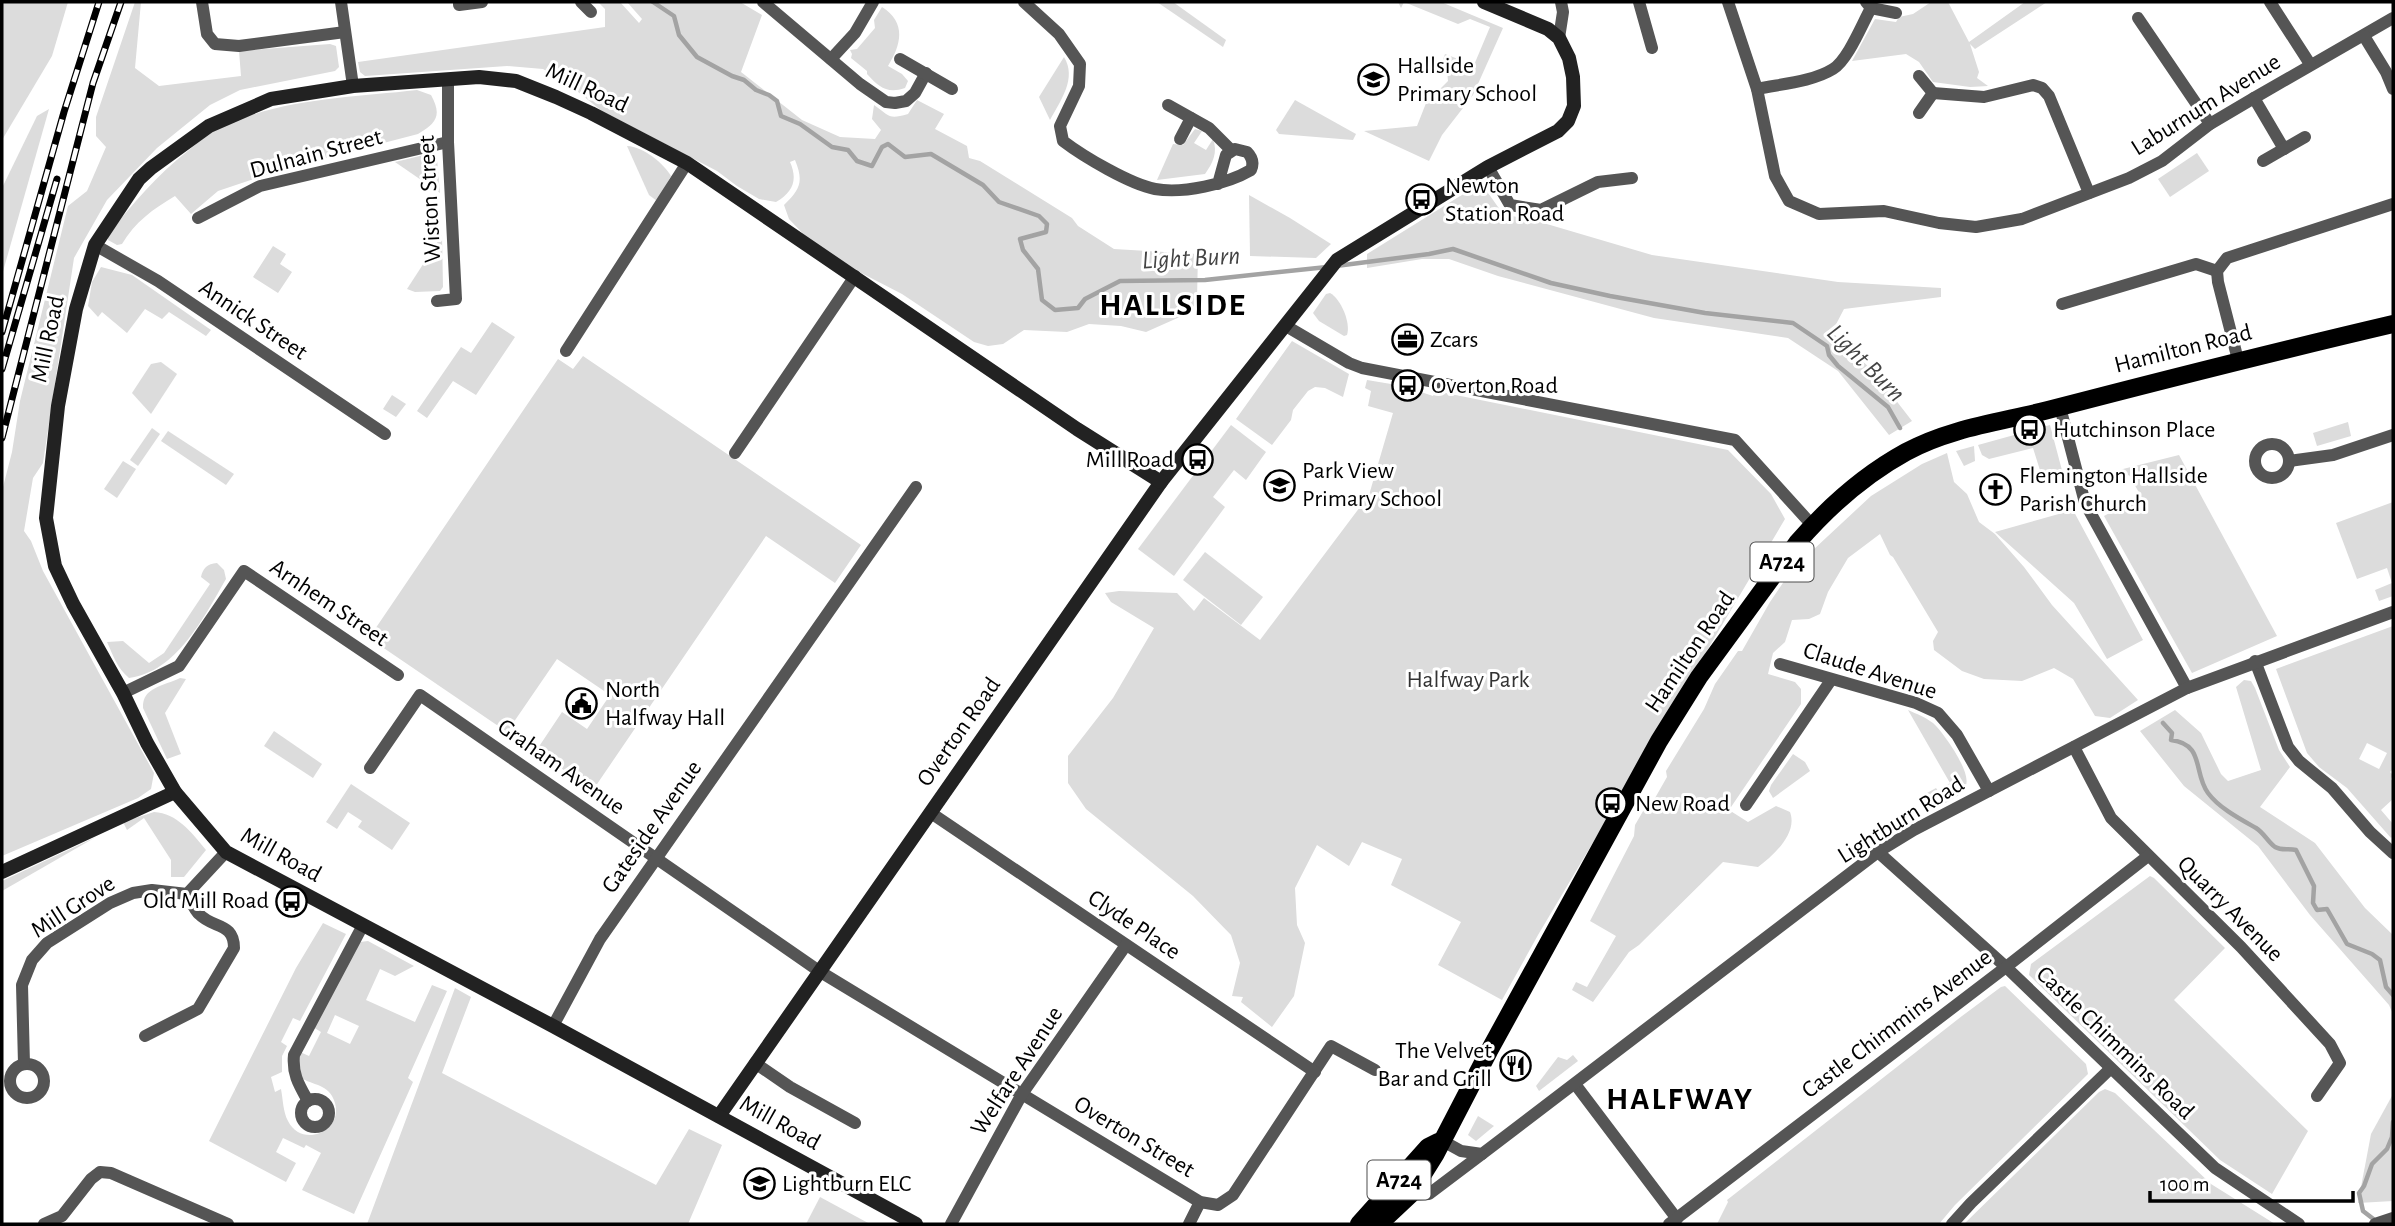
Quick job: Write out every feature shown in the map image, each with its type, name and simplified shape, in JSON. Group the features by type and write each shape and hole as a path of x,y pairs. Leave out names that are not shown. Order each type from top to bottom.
{"main road":[{"name":"Hamilton Road","path":"1380,1224 1410,1195 1435,1156 1441,1140 1659,741 1699,677 1797,543 1812,525 1866,476 1908,451 1950,434 2238,360 2393,324"},
{"name":"Hamilton Road","path":"1359,1224 1428,1147 1441,1140"}],"street":[{"path":"201,2 207,34 215,44 239,46 345,32"},
{"path":"341,2 353,86"},
{"path":"458,2 459,5 482,2"},
{"path":"581,2 591,12"},
{"path":"763,2 860,84 886,102 906,101 915,93 926,73"},
{"path":"831,58 855,33 873,2"},
{"path":"1024,2 1059,34 1080,64 1079,86 1060,126 1063,141 1141,185 1158,189 1218,184 1239,178 1251,170 1253,162 1247,152 1231,150"},
{"path":"1484,2 1548,29 1559,38"},
{"name":"Overton Road","path":"719,1116 1161,482 1337,260 1488,167 1558,131 1568,121 1574,106 1573,77 1570,58 1559,38 1563,12 1561,2"},
{"path":"1639,2 1652,48"},
{"path":"1728,2 1757,89 1813,77 1834,69 1844,57 1868,5 1896,13"},
{"path":"2270,2 2310,65"},
{"path":"2138,18 2210,124"},
{"name":"Laburnum Avenue","path":"1757,89 1775,176 1789,201 1819,214 1884,211 1939,223 1976,227 2022,219 2129,178 2162,161 2210,124 2254,97 2393,18"},
{"path":"2364,36 2393,89"},
{"path":"900,59 953,89"},
{"path":"1919,76 1933,93 1984,97 2033,85 2042,88 2049,96 2089,193"},
{"name":"Mill Road","path":"916,1224 226,852 175,792 55,566 46,518 58,406 76,309 95,245 139,179 209,126 271,100 353,86 479,77 516,81 591,113 687,163 1077,429 1161,482"},
{"name":"Wiston Street","path":"437,301 456,299 448,142 448,79"},
{"path":"1919,113 1933,93"},
{"path":"2254,97 2284,149"},
{"path":"1168,105 1209,128 1231,150"},
{"path":"1180,139 1191,118"},
{"path":"2263,161 2305,137"},
{"name":"Dulnain Street","path":"198,218 260,186 448,142"},
{"path":"1218,184 1222,164 1231,150"},
{"path":"566,351 687,163"},
{"path":"1488,167 1510,205 1541,210 1598,181 1632,178"},
{"path":"2238,360 2218,282 2217,271 2227,258 2393,204"},
{"name":"Annick Street","path":"95,245 158,281 385,434"},
{"path":"2063,304 2196,264 2217,271"},
{"path":"735,453 855,276"},
{"path":"1286,326 1362,368 1735,440 1812,525"},
{"path":"2060,407 2085,503 2187,688"},
{"path":"2288,461 2333,455 2393,435"},
{"name":"Gateside Avenue","path":"553,1026 600,939 916,487"},
{"name":"Arnhem Street","path":"123,693 179,666 244,571 398,675"},
{"name":"Lightburn Road","path":"1410,1195 1429,1194 1878,852 1914,830 2187,688 2393,612"},
{"path":"2255,661 2293,754 2312,774 2332,788 2370,832 2393,853"},
{"name":"Claude Avenue","path":"1780,664 1916,703 1938,713 1957,735 1989,791"},
{"path":"1746,805 1831,680"},
{"name":"Graham Avenue","path":"370,768 420,695 819,971"},
{"name":"Quarry Avenue","path":"2074,747 2111,818 2241,947 2330,1044 2340,1063 2317,1096"},
{"path":"2,872 175,792"},
{"name":"Clyde Place","path":"931,813 1315,1072"},
{"path":"145,1037 198,1009 234,948 230,931 200,915 187,894 226,852"},
{"name":"Castle Chimmins Road","path":"1878,852 2006,967 2215,1168 2299,1224"},
{"name":"Castle Chimmins Avenue","path":"1673,1222 2148,856"},
{"name":"Mill Grove","path":"24,1064 22,985 32,960 47,943 133,893 152,890 187,894"},
{"path":"308,1101 296,1079 294,1055 363,925"},
{"name":"Welfare Avenue","path":"951,1224 1023,1094 1126,945"},
{"name":"Overton Street","path":"819,971 1200,1202 1217,1205 1233,1195 1331,1046 1375,1070"},
{"path":"755,1063 790,1087 855,1123"},
{"path":"1952,1224 2110,1069"},
{"path":"1575,1084 1673,1222"},
{"path":"1441,1140 1461,1151 1482,1154"},
{"path":"44,1224 62,1216 91,1179 100,1172 111,1173 228,1224"},
{"path":"1189,1224 1200,1202"},
{"path":"2375,1224 2393,1219"}],"green space":[{"path":"2,2 68,2 52,56 2,140"},
{"path":"135,2 141,2 135,68 159,86 241,76 239,51 330,44 336,46 339,67 335,71 240,90 210,105 157,148 107,200 74,258 43,463 33,478 24,531 43,571 154,773 151,789 138,798 2,856 2,491 12,452 20,401 68,206 87,191 106,147 96,136 96,117"},
{"path":"598,2 620,2 639,23 642,19 627,2 740,2 762,15 741,72 802,120 840,137 875,139 881,130 872,119 874,105 890,116 897,117 908,114 917,100 944,114 935,129 967,146 969,158 980,161 1072,218 1078,226 1114,249 1198,254 1197,299 1191,312 1146,332 1121,326 1089,324 1067,332 1024,330 1003,344 988,346 974,342 902,294 838,261 812,243 789,219 784,205 799,185 795,160 790,162 794,180 790,190 776,202 759,199 717,171 602,111 568,84 543,69 507,66 365,76 360,72 358,62 605,27 605,9"},
{"path":"1157,2 1173,2 1226,40 1223,47"},
{"path":"1404,2 1441,2 1503,28 1473,95 1442,135 1429,161 1364,131 1417,126 1432,88 1441,88 1448,81 1447,70 1441,65 1445,54 1474,65 1490,27 1470,19 1458,24"},
{"path":"1931,2 1948,2 1969,42 2025,2 2047,2 1975,49 1970,44 1979,72 1977,78 1988,86 1970,87 1933,82 1919,62 1906,54 1852,61 1875,19 1896,22 1899,17 1913,14"},
{"path":"882,7 890,13 898,27 896,50 888,66 908,81 905,88 899,90 888,90 880,86 851,58 850,50 857,49 875,28 874,20"},
{"path":"1064,57 1068,65 1068,81 1063,97 1050,120 1039,97"},
{"path":"417,90 431,95 437,113 430,126 418,134 280,170 218,191 191,214 175,196 145,217 122,244 117,245 108,240 108,235 166,169 201,139 234,121 311,101"},
{"path":"1295,100 1356,134 1353,140 1279,134 1276,130"},
{"path":"49,109 2,275 2,188 37,116"},
{"path":"1195,129 1202,131 1194,143 1206,150 1213,139 1215,148 1214,157 1205,174 1157,180 1173,144 1183,145"},
{"path":"627,146 652,156 671,176 657,201 649,195"},
{"path":"2197,153 2209,171 2170,197 2158,179"},
{"path":"428,154 437,159 440,193 395,162"},
{"path":"1481,183 1503,214 1540,222 1652,255 1838,282 1941,288 1941,297 1844,309 1832,332 1874,372 1912,421 1889,435 1838,371 1788,338 1654,318 1498,276 1449,259 1422,259 1367,268 1367,254"},
{"path":"1249,195 1331,244 1316,258 1250,256"},
{"path":"442,235 443,287 440,291 415,292 407,289"},
{"path":"273,246 286,254 280,264 292,272 278,293 253,277"},
{"path":"101,267 132,275 211,330 206,336 169,312 162,319 145,309 127,333 102,312 98,317 88,306 92,282"},
{"path":"1330,293 1338,300 1344,312 1348,324 1347,335 1344,336 1319,321 1313,313 1326,294"},
{"path":"492,322 515,337 476,395 453,381 427,418 417,411 461,347 471,353"},
{"path":"1292,341 1349,374 1343,397 1325,388 1315,387 1308,391 1272,445 1236,419"},
{"path":"583,356 861,545 835,583 766,536 593,790 536,751 562,712 587,729 610,695 557,659 507,732 369,638 558,359 573,369"},
{"path":"161,362 177,374 151,414 132,393 151,364"},
{"name":"Halfway Park","path":"1367,380 1403,386 1433,396 1436,391 1728,450 1771,494 1785,519 1502,1000 1438,965 1461,922 1391,885 1402,859 1362,842 1349,866 1317,845 1295,888 1297,925 1305,943 1294,996 1272,1027 1241,1002 1243,997 1232,996 1240,963 1231,935 1193,896 1086,809 1068,783 1068,756 1113,698 1154,628 1111,602 1105,593 1177,593 1194,611 1204,598 1260,640 1369,495 1393,413 1368,406 1371,391 1365,388"},
{"path":"392,395 406,404 396,417 383,409"},
{"path":"2348,422 2351,436 2317,446 2313,433"},
{"path":"1231,425 1266,452 1246,480 1234,470 1213,497 1225,507 1174,576 1138,549"},
{"path":"2050,425 2064,478 2044,483 2033,448 1989,459 1982,455 1978,445"},
{"path":"152,428 160,434 138,466 130,460"},
{"path":"168,431 234,474 226,485 161,441"},
{"path":"1974,446 1975,461 1964,466 1956,451"},
{"path":"1947,453 1954,482 1967,494 1979,522 1995,534 2052,605 2138,700 2110,718 2095,716 2073,679 2054,668 2022,681 1984,679 1962,671 1934,650 1933,641 1938,632 1880,534 1848,558 1828,592 1820,614 1809,619 1792,620 1785,642 1773,653 1768,674 1795,682 1801,689 1801,704 1729,810 1748,822 1776,806 1790,812 1791,828 1783,843 1758,867 1723,862 1629,952 1593,1002 1572,990 1576,982 1587,987 1616,936 1590,921 1634,836 1635,825 1646,806 1651,805 1667,777 1666,771 1704,709 1715,684 1738,651 1742,651 1795,565 1805,561 1813,550 1871,496 1922,464"},
{"path":"2179,455 2277,636 2192,673 2104,516 2141,496 2129,475 2123,478 2115,471"},
{"path":"123,461 136,469 117,498 104,489"},
{"path":"2393,502 2393,596 2379,601 2375,590 2392,583 2387,568 2357,579 2336,523"},
{"path":"2073,510 2143,640 2107,659 2074,603 1995,532"},
{"path":"1205,552 1263,597 1241,625 1183,580"},
{"path":"217,563 224,570 226,579 187,640 161,665 146,674 129,678 118,666 107,642 123,641 149,663 164,653 210,584 201,577 203,571 208,565"},
{"path":"2393,626 2393,769 2390,772 2393,775 2393,799 2381,810 2393,824 2391,838 2347,788 2319,767 2307,753 2276,669","holes":["2367,743 2387,753 2379,769 2359,759"]},
{"path":"180,678 186,679 165,713 181,754 167,759 143,708 144,701 150,691"},
{"path":"2244,680 2251,681 2255,688 2279,750 2290,767 2260,807 2315,843 2365,908 2393,935 2393,1014 2389,1005 2310,915 2258,846 2184,786 2140,731 2175,710 2201,733 2221,774 2228,781 2261,770 2236,687"},
{"path":"1908,710 1933,723 1955,752 1964,771 1966,785 1961,793 1935,808 1927,793 1936,788 1938,791 1950,783"},
{"path":"274,731 322,764 313,778 264,746"},
{"path":"1793,754 1805,762 1810,771 1773,798 1769,791 1771,785"},
{"path":"351,784 410,823 392,850 358,827 362,821 348,812 337,829 326,822"},
{"path":"154,812 177,820 206,850 184,877 171,877 171,860 144,818 127,830 123,822"},
{"path":"96,837 2,891 2,881"},
{"path":"2150,876 2225,948 2174,1000 2308,1131 2272,1194 2220,1160 2029,975 2031,964"},
{"path":"323,923 346,934 300,1021 293,1018 281,1042 287,1046 282,1056 282,1072 271,1077 275,1092 281,1089 288,1121 295,1130 304,1134 313,1135 330,1126 335,1118 336,1107 329,1091 297,1074 300,1052 309,1056 321,1032 313,1027 360,942 368,941 414,966 395,976 380,969 366,1000 415,1022 432,985 447,991 408,1078 413,1082 354,1214 302,1190 321,1153 306,1145 304,1148 283,1138 276,1152 296,1163 286,1182 209,1141 296,968","holes":["335,1015 359,1026 350,1044 327,1033"]},
{"path":"2005,986 2086,1064 2088,1074 1939,1224 1717,1224 1727,1200 1962,1016"},
{"path":"455,988 471,997 442,1073 656,1185 689,1129 722,1145 688,1224 367,1224"},
{"path":"1573,1055 1578,1061 1539,1091 1536,1086 1558,1057 1567,1060"},
{"path":"2105,1089 2115,1093 2211,1184 2275,1224 1964,1224"},
{"path":"2393,1094 2393,1201 2358,1203 2371,1134"},
{"path":"1478,1116 1494,1126 1476,1141 1468,1135"},
{"path":"820,1197 870,1224 806,1224"}],"waterway":[{"name":"Light Burn","path":"653,2 674,16 679,35 697,57 769,95 777,101 781,116 800,124 832,147 848,150 857,161 872,166 882,147 888,144 905,157 931,154 983,185 999,202 1039,216 1047,224 1046,232 1020,239 1023,250 1038,269 1042,300 1055,310 1078,308 1085,299 1120,281 1205,280 1327,267"},
{"name":"Light Burn","path":"1336,266 1453,249 1551,283 1610,296 1705,313 1793,323 1827,346 1829,355 1838,366 1888,407 1900,428"},
{"name":"Light Burn","path":"2163,723 2172,733 2171,740 2182,743 2194,753 2203,785 2218,804 2259,830 2275,847 2296,850 2314,886 2313,903 2317,910 2327,909 2347,944 2380,960 2386,987 2393,995"},
{"name":"Light Burn","path":"2376,1221 2363,1211 2359,1193 2372,1164 2387,1149 2392,1137 2393,1122"}],"railway":[{"path":"2,332 64,112 99,2"},
{"path":"2,438 93,83 121,2"},
{"path":"2,369 57,179"}],"place":[{"name":"Hallside Primary School","path":"1374,80"},
{"name":"Newton Station Road","path":"1422,200"},
{"name":"Zcars","path":"1407,340"},
{"name":"Overton Road","path":"1408,386"},
{"name":"Hutchinson Place","path":"2030,430"},
{"name":"Mill Road","path":"1197,460"},
{"name":"Park View Primary School","path":"1279,485"},
{"name":"Flemington Hallside Parish Church","path":"1996,490"},
{"name":"North Halfway Hall","path":"582,704"},
{"name":"New Road","path":"1612,804"},
{"name":"Old Mill Road","path":"292,901"},
{"name":"The Velvet Bar and Grill","path":"1515,1065"},
{"name":"Lightburn ELC","path":"759,1184"}],"district":[{"name":"HALLSIDE","path":"1173,305"},
{"name":"HALFWAY","path":"1680,1099"}]}
